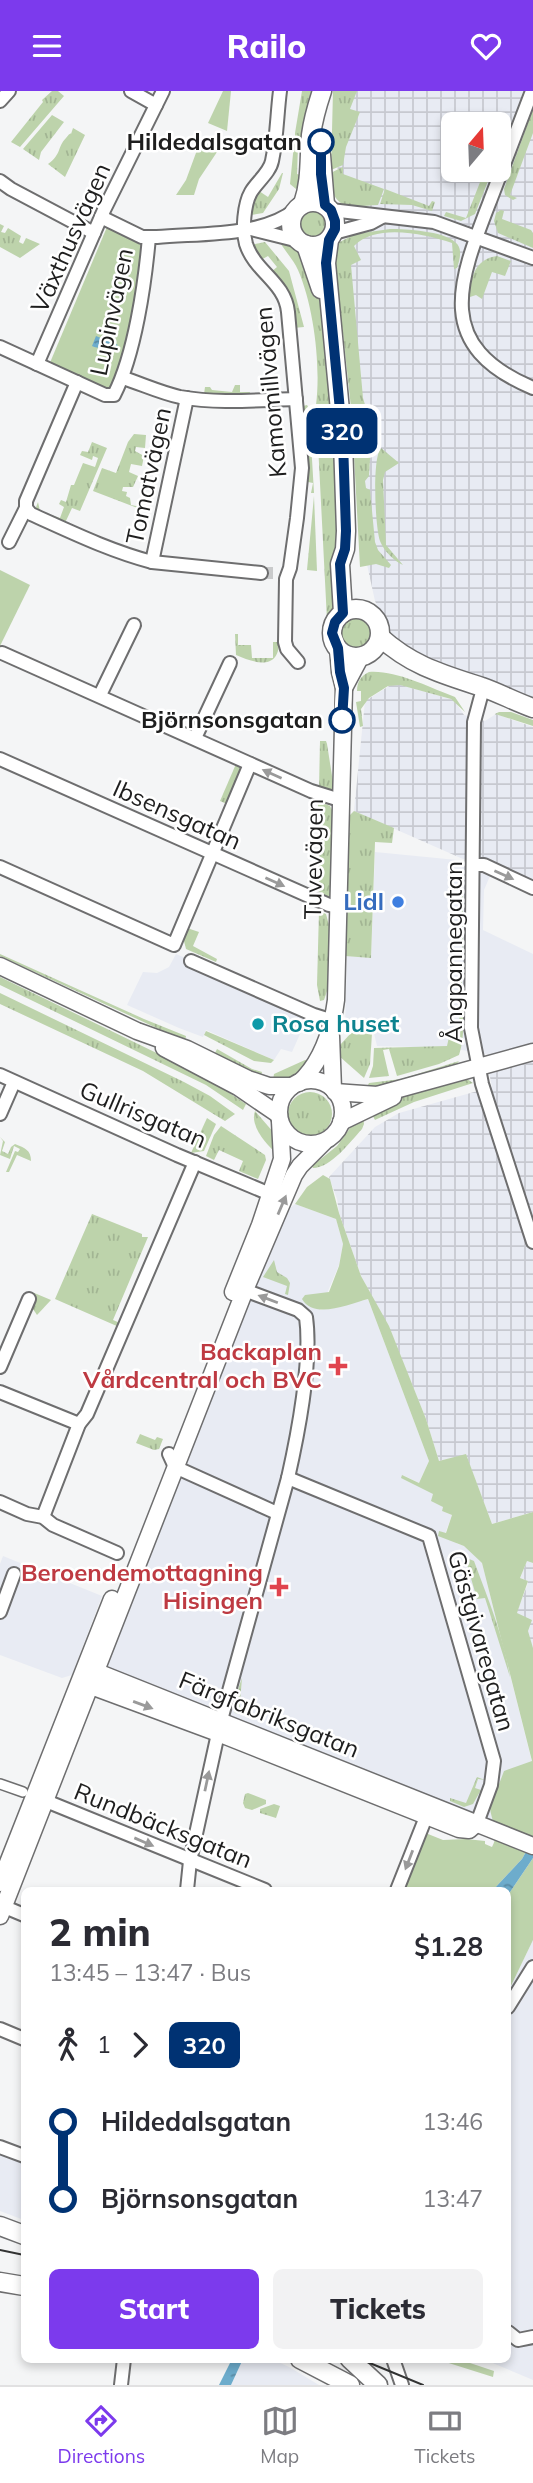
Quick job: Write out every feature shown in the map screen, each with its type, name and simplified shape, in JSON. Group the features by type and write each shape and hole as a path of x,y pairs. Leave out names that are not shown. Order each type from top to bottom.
{"main road":[{"name":"Tuvevägen","path":"322,91 311,135 309,184 291,226 303,243 331,319"},
{"name":"Tuvevägen","path":"322,91 321,174 328,207 335,221 326,263 343,442 346,531 345,549 340,564 343,613 337,619 333,630 333,638 338,648"},
{"path":"299,207 314,201 328,207"},
{"path":"303,243 320,245 331,236"},
{"name":"Tuvevägen","path":"345,549 350,564 351,585 361,609 375,618 379,627 371,648"},
{"path":"343,613 361,609"},
{"path":"338,648 350,656 371,648 397,652 423,668 494,691 533,708"},
{"path":"371,648 403,668 481,696 505,698"},
{"path":"0,2226 21,2234"},
{"path":"0,2282 21,2286"},
{"path":"308,2363 350,2385"},
{"path":"354,2363 378,2385"}],"street":[{"path":"0,101 9,91"},
{"path":"131,91 156,105"},
{"name":"Växthusvägen","path":"37,364 94,233 163,91"},
{"path":"248,230 250,194 272,164 279,91"},
{"path":"532,91 476,238 463,277 460,301 465,327 475,348 495,369 533,389"},
{"path":"0,181 94,233"},
{"path":"101,218 142,237 149,237 248,230 284,220 299,207"},
{"path":"328,207 382,217 434,222 533,258"},
{"path":"331,236 382,217"},
{"path":"248,230 303,243"},
{"name":"Kamomillvägen","path":"248,230 246,244 251,253 287,299 302,468 290,568 274,573 285,642 287,649 298,662"},
{"name":"Lupinvägen","path":"77,382 114,395 123,378 146,273 149,237"},
{"path":"0,347 77,382 26,501 26,508 9,542"},
{"path":"123,378 187,398 247,402 296,399"},
{"name":"Tomatvägen","path":"152,562 187,398"},
{"path":"26,508 31,514 93,542 152,562 274,573"},
{"path":"100,695 134,625"},
{"name":"Tuvevägen","path":"334,1090 332,1025 344,688 338,648"},
{"name":"Tuvevägen","path":"344,688 371,648"},
{"path":"2,653 311,792 340,800"},
{"path":"195,738 230,663"},
{"name":"Ångpannegatan","path":"481,696 474,722 471,1028 479,1068 533,1242"},
{"name":"Ibsensgatan","path":"0,759 338,907"},
{"path":"0,867 174,945 250,764"},
{"path":"474,865 484,866 533,888"},
{"path":"191,961 332,1025"},
{"path":"0,966 137,1031 187,1049 264,1085 295,1085 315,1081 334,1090 377,1094 533,1052"},
{"name":"Tuvevägen","path":"295,1085 309,1074 332,1025"},
{"path":"137,1031 182,1059 238,1087 279,1118 285,1131 296,1141 310,1144 324,1142"},
{"name":"Gullrisgatan","path":"0,1075 270,1194"},
{"path":"341,1122 385,1100 448,1077"},
{"path":"0,1114 14,1082"},
{"path":"0,1883 87,1676 240,1288 282,1159 279,1118 282,1098 295,1085"},
{"path":"240,1288 294,1175 324,1142 335,1134 341,1122 342,1104 334,1090"},
{"path":"43,1517 79,1425 92,1402 195,1162"},
{"path":"187,1887 190,1861 219,1727 288,1478 304,1379 306,1317 292,1308 240,1288"},
{"path":"0,1367 29,1299"},
{"path":"0,1392 79,1425"},
{"path":"172,1461 278,1513"},
{"name":"Gästgivaregatan","path":"288,1478 429,1536 494,1761 491,1785 477,1823"},
{"path":"0,1502 27,1514 43,1517 53,1525 117,1553"},
{"path":"0,1612 14,1574"},
{"path":"21,1914 1,1909 46,1801 87,1676"},
{"name":"Färgfabriksgatan","path":"87,1676 432,1812 458,1829 469,1830 477,1823 533,1846"},
{"path":"0,1784 23,1792"},
{"name":"Rundbäcksgatan","path":"46,1801 257,1887"},
{"path":"398,1887 432,1812"},
{"path":"511,2002 533,1967"},
{"path":"0,2029 21,2038"},
{"path":"0,2147 21,2155"},
{"path":"511,2335 518,2340 533,2337"},
{"path":"121,2385 124,2363"},
{"path":"394,2363 402,2385"}],"shaded area":[{"path":"340,91 533,91 533,700 413,655 390,632 375,601 364,551 360,431 346,254 349,239 347,203 339,196 337,158"},
{"path":"394,683 454,700 464,715 485,721 496,714 533,727 533,884 484,862 463,859 354,811 365,701"},
{"path":"375,852 457,860 490,876 484,890 483,930 533,954 533,1044 495,1056 451,1048 377,1046 373,1029 345,1028 347,956 371,958"},
{"path":"176,954 310,1011 306,1027 292,1052 281,1049 274,1060 206,1030 203,1037 127,1005 143,972 157,973 169,967"},
{"path":"533,1060 533,1512 492,1524 466,1455 439,1461 426,1419 390,1330 361,1276 329,1177 375,1127 399,1113 492,1087 489,1072"},
{"path":"295,1204 336,1219 343,1244 339,1265 320,1310 368,1299 429,1461 419,1483 403,1475 434,1494 443,1507 442,1511 452,1515 445,1534 465,1546 482,1563 532,1762 493,1822 100,1669 279,1217"},
{"path":"3,1556 102,1596 72,1675 62,1678 0,1655 0,1564"},
{"path":"527,1561 533,1563 533,1648 516,1614 527,1586 528,1581 520,1578"},
{"path":"533,1940 533,2380 493,2363 511,2363 511,1986"},
{"path":"0,2150 21,2159 21,2219 0,2211"},
{"path":"241,2363 280,2363 319,2385 231,2385"}],"green space":[{"path":"52,91 58,91 64,96 20,147 11,142 42,100"},
{"path":"223,91 231,91 227,131 208,123"},
{"path":"302,91 315,91 304,143 295,139"},
{"path":"333,91 357,91 350,109 360,112 346,147 343,165 331,170"},
{"path":"533,109 533,133 510,195 517,198 513,200 505,195 504,189 507,182 511,182 511,170"},
{"path":"52,115 64,122 41,152 39,160 23,149"},
{"path":"73,128 85,135 65,177 48,164"},
{"path":"200,142 219,149 199,179 194,195 176,195 186,180"},
{"path":"294,144 298,146 297,174 300,175 300,184 296,189 290,184"},
{"path":"343,167 343,174 384,189 378,205 349,206 337,200 330,181 333,172"},
{"path":"282,173 279,189 263,213 251,215 247,210 256,189 268,197"},
{"path":"480,182 488,182 475,214 461,221 444,216 446,212 466,218"},
{"path":"385,189 429,206 432,201 435,202 432,211 412,205 380,204"},
{"path":"313,210 323,214 327,224 323,234 313,238 303,234 299,224 303,214"},
{"path":"504,211 502,219 531,230 533,248 498,233 494,221 496,213"},
{"path":"0,224 4,226 1,232 5,233 8,228 21,236 19,242 23,244 26,238 40,244 20,258 0,247"},
{"path":"107,227 142,242 144,249 138,300 115,387 108,390 49,365"},
{"path":"390,229 442,235 458,244 460,254 457,268 454,269 452,243 401,232 375,235 354,246 361,260 351,265 363,398 369,418 379,434 352,417 333,268 336,244 355,234"},
{"path":"277,238 296,247 303,255 317,285 322,306 336,446 338,525 335,613 330,620 327,620 315,337 304,285 294,262"},
{"path":"265,242 289,271 304,327 293,328 294,309 287,294 289,291 281,279 271,272 277,267 268,256 259,261 251,245"},
{"path":"239,246 242,246 274,289 281,304 288,394 280,306 247,263"},
{"path":"497,256 511,261 505,276 492,272 482,299 476,295 470,297 475,271 484,261"},
{"path":"235,385 240,385 240,392 250,392 249,396 204,394 205,387 232,392"},
{"path":"307,405 314,493 311,493 313,483 308,482 303,406"},
{"path":"355,433 371,442 366,488 370,490 375,542 378,550 391,565 389,568 376,564 360,567 353,437"},
{"path":"134,434 146,435 145,448 136,447 135,451 144,456 142,466 131,464 129,472 138,476 133,487 123,487 122,491 127,492 126,496 130,498 131,505 141,507 140,509 93,491 102,468 116,473"},
{"path":"92,442 107,448 80,511 72,508 65,523 35,510 38,502 40,511 60,518 64,507 59,504 61,500 66,502 71,485 74,485 83,463 95,467 98,458 93,456 92,460 80,455 82,451 88,452"},
{"path":"381,448 399,463 385,472 383,480 386,545 403,565 387,552 378,533 375,478"},
{"path":"314,496 317,571 307,570"},
{"path":"0,570 30,585 0,646"},
{"path":"356,618 366,623 371,633 366,643 356,648 346,643 341,633 346,623"},
{"path":"235,634 238,634 238,645 251,645 252,658 273,658 273,642 279,642 278,651 275,657 270,661 258,662 243,658 236,655"},
{"path":"369,672 400,676 455,697 465,712 451,699 400,685 388,686 369,698 361,709 363,726 360,727 356,702 361,701 361,691 357,691 357,687 360,679"},
{"path":"511,712 533,720 533,726 495,714"},
{"path":"320,741 326,741 327,744 333,782 330,793 319,790"},
{"path":"236,764 241,767 227,804 220,801"},
{"path":"318,801 330,806 333,812 330,900 319,897"},
{"path":"354,811 394,828 392,843 375,842 371,958 345,956 350,815"},
{"path":"460,874 463,879 463,950 461,941"},
{"path":"319,911 326,914 330,929 327,991 324,1000 320,1001 317,985"},
{"path":"187,928 199,932 193,946 217,959 216,962 186,949 183,937"},
{"path":"0,956 186,1036 185,1041"},
{"path":"0,977 204,1076 246,1104 243,1110 206,1085 0,985"},
{"path":"460,980 464,1019 459,1055 439,1064 397,1076 389,1049 383,1050 389,1076 369,1078 374,1048 447,1046 449,1037 459,1036"},
{"path":"0,993 184,1082 235,1114 225,1121 143,1071 0,1004"},
{"path":"206,1031 274,1060 271,1063 254,1061 204,1035"},
{"path":"351,1033 372,1033 370,1064 364,1078 339,1056 340,1045"},
{"path":"217,1049 262,1072 260,1079 214,1055"},
{"path":"305,1060 310,1061 298,1073 273,1080 274,1074"},
{"path":"459,1061 455,1066 365,1091 369,1083 401,1079"},
{"path":"467,1079 473,1083 414,1102 375,1120 370,1111 397,1099"},
{"path":"310,1092 319,1093 326,1098 331,1105 331,1123 326,1130 319,1135 310,1136 301,1135 294,1130 289,1123 288,1114 289,1105 294,1098 301,1093"},
{"path":"255,1111 274,1133 275,1152 256,1127"},
{"path":"363,1116 362,1129 346,1147 327,1164 313,1168 312,1166 337,1146 353,1124"},
{"path":"207,1118 216,1124 204,1151 191,1153"},
{"path":"221,1126 265,1155 266,1160 258,1179 239,1171 243,1161 219,1150 214,1160 206,1156 214,1135"},
{"path":"0,1137 5,1142 2,1151 8,1154 15,1144 27,1150 31,1161 17,1155 9,1172 6,1172 15,1151 20,1149 14,1146 10,1159 0,1155 3,1141"},
{"path":"323,1175 330,1179 361,1276 389,1326 426,1419 439,1461 466,1454 492,1524 533,1512 533,1563 527,1561 520,1578 528,1581 517,1613 532,1620 528,1631 533,1648 533,1839 522,1859 496,1887 403,1887 423,1832 443,1840 485,1841 485,1844 492,1847 495,1832 490,1808 504,1771 532,1761 482,1563 464,1546 438,1536 439,1531 446,1533 452,1515 442,1511 443,1507 431,1501 433,1494 401,1478 402,1475 419,1483 429,1461 368,1299 323,1310 315,1309 302,1299 305,1295 329,1292 339,1266 343,1244 336,1219 295,1204 307,1187"},
{"path":"92,1214 142,1234 142,1237 148,1237 113,1320 120,1323 119,1327 55,1299"},
{"path":"274,1260 277,1272 290,1283 288,1295 285,1294 287,1286 263,1277"},
{"path":"32,1292 51,1300 37,1315 31,1306"},
{"path":"140,1434 155,1440 157,1437 163,1439 159,1449 154,1450 136,1443"},
{"path":"467,1558 474,1561 490,1604 504,1647 510,1677 485,1598 477,1599"},
{"path":"242,1678 239,1714 235,1713 232,1706"},
{"path":"477,1777 485,1780 478,1779 475,1788 481,1790 473,1804 464,1807 450,1801 450,1798 466,1803"},
{"path":"245,1794 266,1800 266,1804 252,1810 245,1808 243,1803"},
{"path":"274,1804 280,1806 276,1818 260,1813 260,1809"},
{"path":"533,1858 533,1940 511,1986 511,1891"},
{"path":"449,2363 470,2363 494,2371 493,2377"}],"water":[{"path":"96,336 118,345 111,350 92,346"},
{"path":"533,1839 533,1858 511,1891 511,1887 496,1887 522,1859"},
{"path":"230,2363 241,2363 231,2385 219,2385"}],"tunnel":[{"path":"261,573 274,573"}],"tram line":[{"path":"0,2250 21,2254"},
{"path":"370,2363 423,2385"}],"bus line":[{"name":"320","path":"321,142 325,205 333,213 336,225 329,240 326,263 342,425 346,511 345,549 340,564 343,613 335,622 332,633 338,648 344,688 342,720"}],"place":[{"name":"Hildedalsgatan","path":"321,142"},
{"name":"Björnsonsgatan","path":"342,720"},
{"name":"Lidl","path":"398,902"},
{"name":"Rosa huset","path":"258,1024"},
{"name":"Backaplan Vårdcentral och BVC","path":"338,1366"},
{"name":"Beroendemottagning Hisingen","path":"279,1587"}]}
